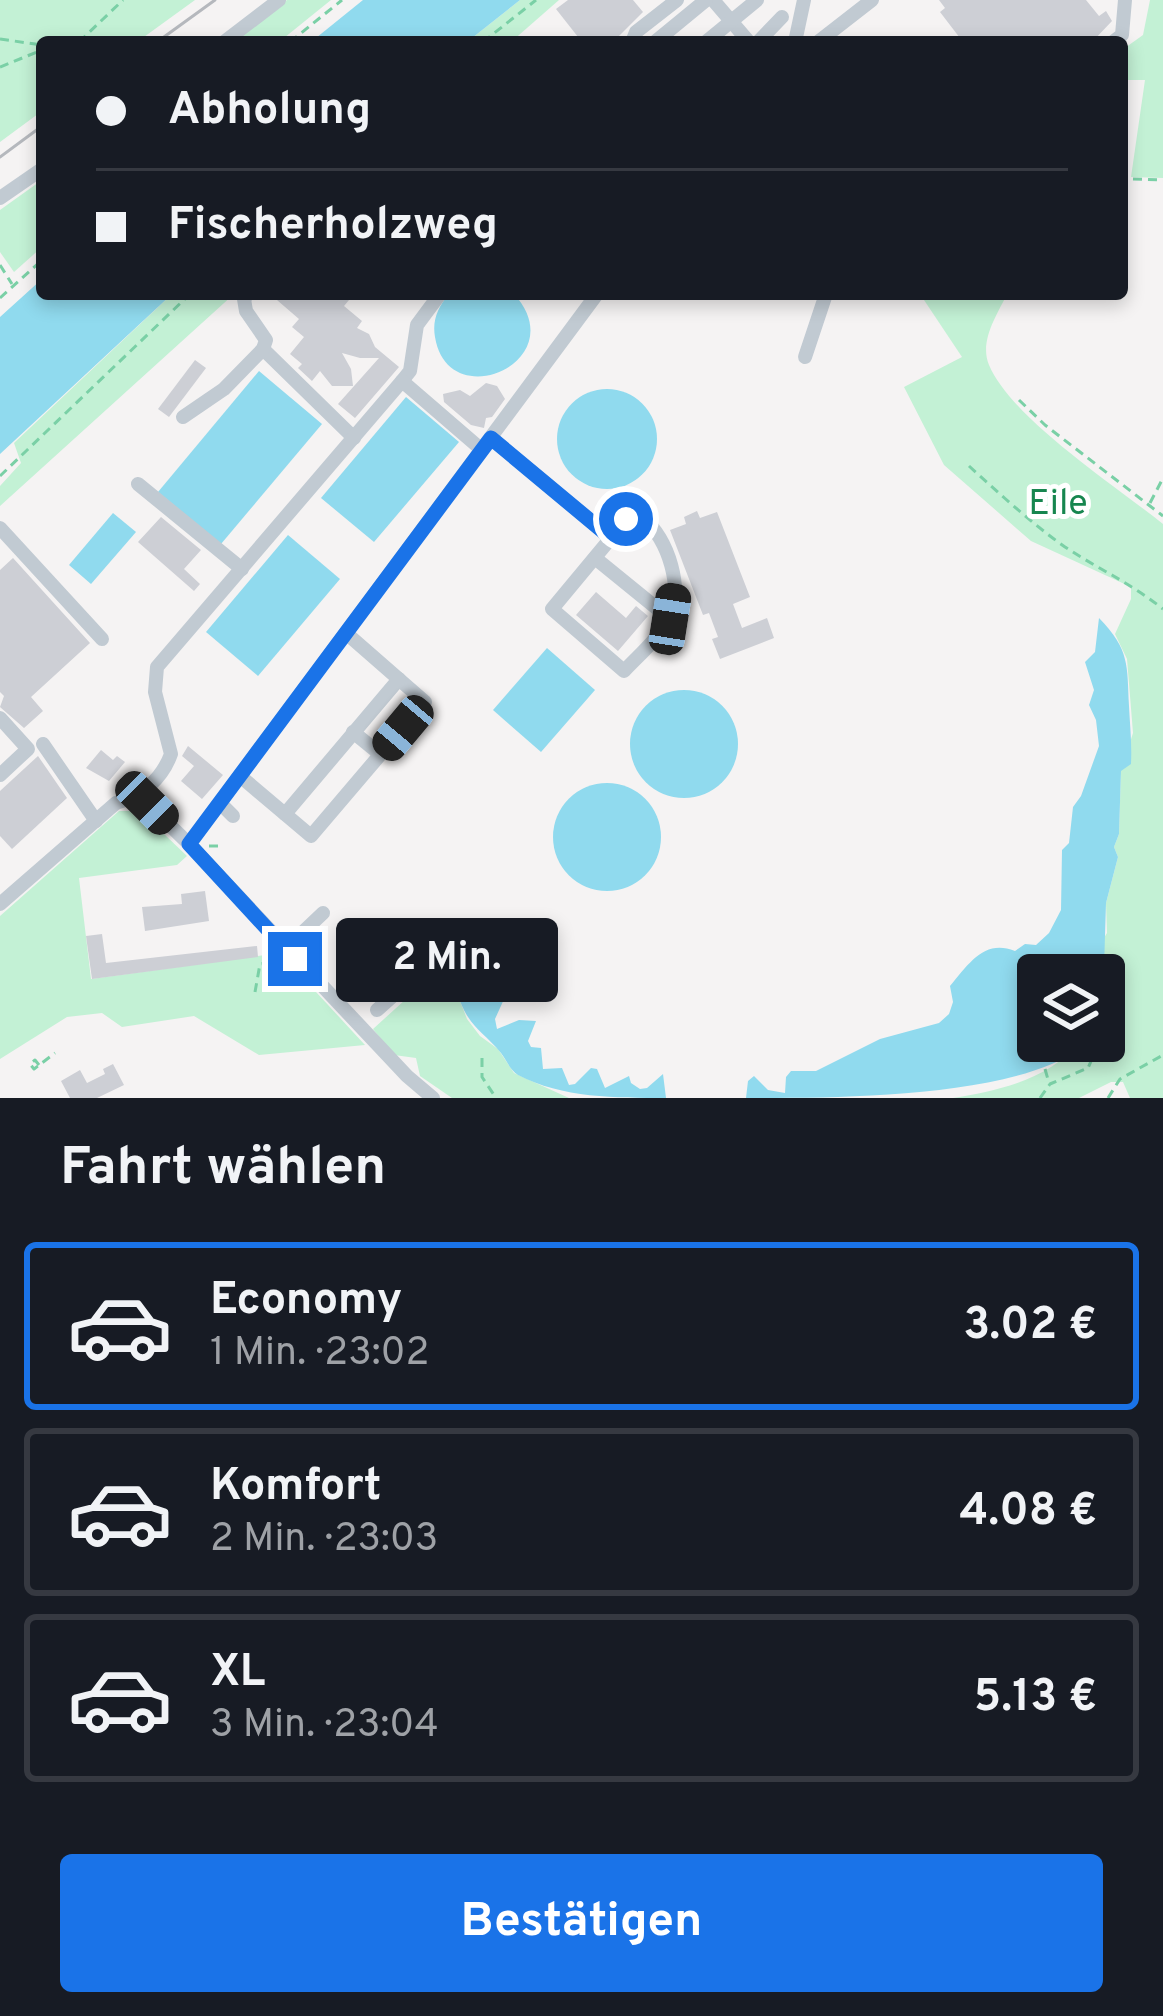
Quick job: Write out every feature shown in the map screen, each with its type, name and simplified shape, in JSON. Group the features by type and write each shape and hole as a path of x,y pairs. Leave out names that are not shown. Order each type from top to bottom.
{"street":[{"path":"232,36 279,0"},
{"path":"635,36 677,0"},
{"path":"663,36 710,0 747,36"},
{"path":"714,36 758,0"},
{"path":"796,36 803,0"},
{"path":"826,36 872,0"},
{"path":"1121,36 1126,0"},
{"path":"760,36 782,17"},
{"path":"0,198 36,174"},
{"path":"183,417 224,389 263,349 266,340 246,311 244,300"},
{"path":"0,904 116,803 131,799 155,781 171,754 155,692 158,668 410,370 418,325 436,300"},
{"path":"189,844 592,300"},
{"path":"806,357 824,300"},
{"path":"263,349 354,437"},
{"path":"401,381 531,471 611,538"},
{"path":"139,484 242,569"},
{"path":"643,518 656,528 676,580 670,619 624,671 552,609 611,538 626,519 643,518"},
{"path":"0,528 102,639"},
{"path":"595,558 670,619"},
{"path":"240,776 311,836 425,702 346,633"},
{"path":"285,814 399,679"},
{"path":"0,718 28,748 0,775"},
{"path":"353,733 380,754"},
{"path":"43,743 96,821"},
{"path":"131,799 147,803 189,844 406,1076 433,1098"},
{"path":"220,803 233,816"},
{"path":"303,932 323,914"},
{"path":"376,1010 396,992"},
{"path":"406,1076 409,1054"}],"path":[{"path":"85,36 123,0"},
{"path":"297,36 342,0"},
{"path":"491,36 536,0"},
{"path":"0,39 36,46"},
{"path":"0,67 36,50"},
{"path":"1133,179 1163,180"},
{"path":"0,265 13,286"},
{"path":"0,298 36,265"},
{"path":"0,476 184,300"},
{"path":"1019,400 1163,516"},
{"path":"969,466 1054,538 1127,580 1163,609"},
{"path":"1149,504 1163,478"},
{"path":"255,992 260,964 295,959"},
{"path":"39,1065 55,1053"},
{"path":"1108,1098 1120,1079 1163,1055"},
{"path":"482,1058 482,1077 496,1098"},
{"path":"1040,1098 1050,1084 1088,1068 1091,1062"},
{"path":"1046,1069 1050,1084"}],"green space":[{"path":"0,0 195,0 145,36 36,36 36,115 0,142"},
{"path":"287,0 331,0 286,36 242,36"},
{"path":"520,0 559,0 518,36 475,36"},
{"path":"1150,0 1163,0 1163,178 1131,177 1145,80 1128,80 1128,46 1143,35"},
{"path":"36,184 36,252 14,272 0,252 0,210"},
{"path":"166,300 227,300 0,506 0,486 21,463 14,443"},
{"name":"Eile","path":"924,300 1004,300 986,347 989,365 1001,386 1042,429 1163,524 1163,1098 1130,1098 1123,1082 1111,1082 1079,1098 953,1098 1023,1081 1058,1062 1125,1062 1125,954 1102,954 1102,941 1118,857 1114,847 1119,834 1121,770 1133,733 1127,659 1115,634 1131,599 1131,587 1031,541 944,465 904,387 962,357"},
{"path":"119,811 140,811 187,856 177,865 79,878 91,979 280,953 365,1045 259,1055 194,1016 122,1027 102,1013 67,1017 0,1059 0,916"},
{"path":"428,979 460,1001 467,1019 498,1049 514,1073 569,1098 452,1098 420,1076 416,1058 394,1055 373,1029"}],"water":[{"path":"363,0 520,0 475,36 318,36"},
{"path":"36,284 36,300 166,300 0,454 0,317"},
{"path":"445,300 518,300 529,318 529,340 519,358 502,371 482,376 461,373 445,361 435,337"},
{"path":"259,371 322,424 221,544 158,492"},
{"path":"607,389 635,397 649,411 657,439 649,467 635,481 607,489 579,481 565,467 557,439 565,411 579,397"},
{"path":"406,397 459,442 374,542 321,498"},
{"path":"113,513 136,532 91,584 69,565"},
{"path":"288,535 340,579 258,676 206,632"},
{"path":"1099,618 1125,659 1131,749 1131,764 1121,771 1119,834 1114,847 1118,857 1106,903 1104,954 1017,954 1017,1062 1055,1062 1011,1077 921,1092 746,1098 748,1081 754,1076 768,1090 785,1093 791,1071 816,1071 880,1039 939,1023 953,1002 950,986 979,955 995,948 1015,951 1025,944 1036,945 1049,933 1061,910 1062,850 1069,843 1073,807 1099,746 1089,705 1094,690 1085,662 1095,652"},
{"path":"547,648 595,690 541,752 493,710"},
{"path":"684,690 705,694 722,706 734,723 738,744 734,765 722,782 705,794 684,798 663,794 646,782 634,765 630,744 634,723 646,706 663,694"},
{"path":"607,783 628,787 645,799 657,816 661,837 657,858 645,875 628,887 607,891 586,887 569,875 557,858 553,837 557,816 569,799 586,787"},
{"path":"494,992 505,997 495,1019 497,1029 519,1020 536,1021 528,1041 531,1047 541,1048 543,1069 562,1068 569,1085 591,1068 597,1069 605,1088 629,1076 640,1089 647,1088 663,1074 666,1098 571,1092 518,1075 473,1024 460,1001"}],"building":[{"path":"568,0 633,0 643,12 619,36 577,36 556,9"},
{"path":"939,0 1086,0 1099,16 1106,11 1112,21 1098,36 958,36 940,12 945,8"},
{"path":"277,300 349,300 344,306 362,321 357,328 369,334 375,347 399,367 355,418 338,404 379,358 342,353 353,386 332,386 320,371 312,381 290,354 304,337 292,327 299,319"},
{"path":"195,360 206,368 169,417 158,409"},
{"path":"486,383 497,386 505,399 486,418 484,428 471,425 444,402 443,394 460,390 470,396"},
{"path":"697,511 700,518 717,512 750,597 733,604 742,628 767,618 774,638 720,659 709,613 703,615 670,530 686,524 684,517"},
{"path":"161,517 201,550 184,569 200,584 194,591 138,542"},
{"path":"13,558 90,643 31,697 43,711 24,728 0,707 4,696 0,692 0,570"},
{"path":"596,592 626,618 636,606 648,616 618,651 576,615"},
{"path":"188,746 223,775 202,799 181,781 194,766 182,756"},
{"path":"101,750 125,762 109,781 86,768"},
{"path":"38,756 67,798 12,849 0,836 0,791"},
{"path":"205,891 209,921 145,931 142,907 182,904 181,894"},
{"path":"102,934 106,963 257,946 258,957 92,979 86,936"},
{"path":"113,1064 124,1085 97,1098 70,1098 61,1081 80,1070 87,1083"}],"railway":[{"path":"165,36 215,0"},
{"path":"0,157 36,130"}],"route":[{"path":"295,959 189,844 491,438 611,538 626,519"}]}
